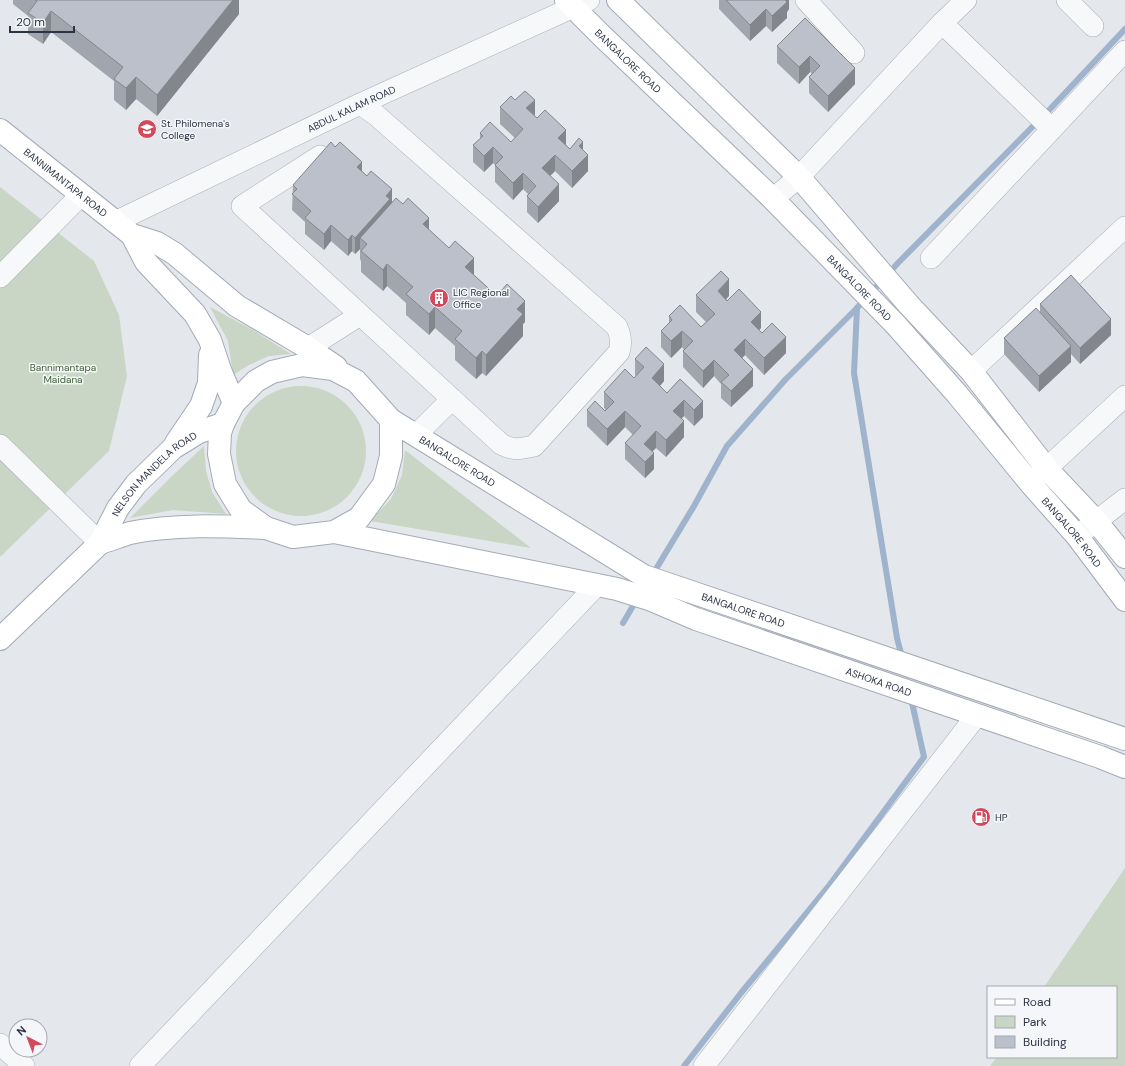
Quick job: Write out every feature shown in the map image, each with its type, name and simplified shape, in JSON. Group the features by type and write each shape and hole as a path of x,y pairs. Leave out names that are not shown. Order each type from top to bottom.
{"main road":[{"path":"618,0 799,177 909,305 971,371 1047,469 1096,521 1125,557"},
{"name":"BANGALORE ROAD","path":"576,2 602,36 773,199 896,325 957,394 1031,484 1077,536 1125,600"},
{"name":"BANNIMANTAPA ROAD","path":"0,130 124,228"},
{"path":"124,228 146,262 195,314 210,340 220,370 234,403"},
{"path":"124,228 157,242 169,250 237,306 308,348 356,381"},
{"path":"173,448 201,406 209,383 210,340"},
{"path":"356,381 332,369 302,365 272,372 256,380 234,403 220,433 219,454 225,484 241,510 266,528 293,537 334,532 617,589 646,588"},
{"name":"BANGALORE ROAD","path":"356,381 391,420 416,435 646,588 892,661 1125,739"},
{"path":"334,532 359,518 384,484 391,456 391,420"},
{"name":"NELSON MANDELA ROAD","path":"0,639 100,543 118,508 136,484 173,448 199,432 224,424"},
{"name":"NELSON MANDELA ROAD","path":"100,543 130,533 160,529 224,526 266,528"},
{"name":"ASHOKA ROAD","path":"646,588 696,619 1100,757 1125,768"}],"street":[{"path":"773,199 799,177 942,23 966,0"},
{"path":"1067,0 1093,26"},
{"path":"810,1 854,53"},
{"name":"ABDUL KALAM ROAD","path":"124,228 360,104 576,2"},
{"path":"942,23 1052,129"},
{"path":"931,258 1125,51"},
{"path":"320,156 242,206 501,444 510,449 520,449 534,446 619,352 621,336 617,327 376,115 360,104"},
{"path":"0,277 81,194"},
{"path":"971,371 1125,227"},
{"path":"308,348 360,314"},
{"path":"1031,484 1125,396"},
{"path":"416,435 452,399"},
{"path":"0,445 100,543"},
{"path":"1077,536 1125,499"},
{"path":"140,1066 597,585"},
{"path":"704,1066 977,715"}],"green space":[{"name":"Bannimantapa Maidana","path":"0,187 94,261 119,315 127,376 109,451 0,557"},
{"path":"210,307 253,330 291,354 269,356 247,366 233,375 228,341"},
{"path":"307,386 326,391 347,405 361,426 365,438 365,464 361,476 347,497 326,511 314,515 295,516 276,511 255,497 241,476 237,464 236,445 241,426 255,405 276,391 288,387"},
{"path":"204,446 206,471 212,492 226,514 173,510 130,518 172,476"},
{"path":"405,450 531,548 370,521 391,499 402,475"},
{"path":"1125,868 1125,1066 990,1066 996,1058 1117,1058 1117,986 1045,986"}],"building":[{"name":"St. Philomena's College","path":"35,0 233,0 157,95 136,77 126,88 114,79 123,67 51,11 43,23 28,13 37,1"},
{"path":"726,0 785,0 787,2 772,16 766,9 750,25"},
{"path":"805,18 855,68 828,96 809,77 820,66 810,56 799,67 777,46"},
{"path":"525,91 535,100 526,108 537,118 545,110 566,130 558,138 570,149 579,138 583,142 579,146 588,155 572,171 555,155 542,168 559,184 538,207 527,196 536,186 523,173 513,183 495,165 503,157 493,147 484,156 473,145 483,136 480,133 490,122 511,142 523,129 500,107 511,96 515,100"},
{"path":"331,142 335,147 340,142 362,162 357,167 367,176 371,171 392,189 386,196 390,199 355,238 352,235 348,240 331,225 324,234 305,218 311,211 292,194 297,189 293,185"},
{"name":"LIC Regional Office","path":"396,198 403,204 408,198 429,218 423,224 449,248 455,241 474,258 465,267 497,296 507,284 525,301 517,309 523,314 486,355 482,351 476,358 455,339 462,331 435,307 429,314 406,294 413,287 387,264 383,270 361,251 367,244 360,238"},
{"path":"721,271 729,279 718,291 727,301 739,289 761,312 751,322 762,333 772,323 786,337 764,358 745,339 734,350 753,369 731,391 721,382 729,375 714,360 703,371 683,351 693,341 682,331 671,341 661,331 672,320 669,316 680,305 701,327 715,314 696,295"},
{"path":"1071,275 1111,319 1080,348 1040,304"},
{"path":"1036,308 1071,346 1039,376 1004,338"},
{"path":"646,347 664,364 652,378 667,393 680,379 703,401 694,410 684,400 673,411 684,421 666,440 656,431 644,444 654,453 645,462 625,443 641,426 625,411 607,429 587,410 595,401 605,411 614,402 604,392 625,369 634,378 644,367 635,359"}],"waterway":[{"path":"653,574 694,506 727,446 785,380 1052,107 1125,29"},
{"path":"857,308 854,373 897,638 902,657"},
{"path":"623,623 637,599"},
{"path":"684,1066 741,993 828,887 924,757 911,698"}],"place":[{"name":"St. Philomena's College","path":"147,129"},
{"name":"LIC Regional Office","path":"439,298"},
{"name":"HP","path":"981,817"}]}
